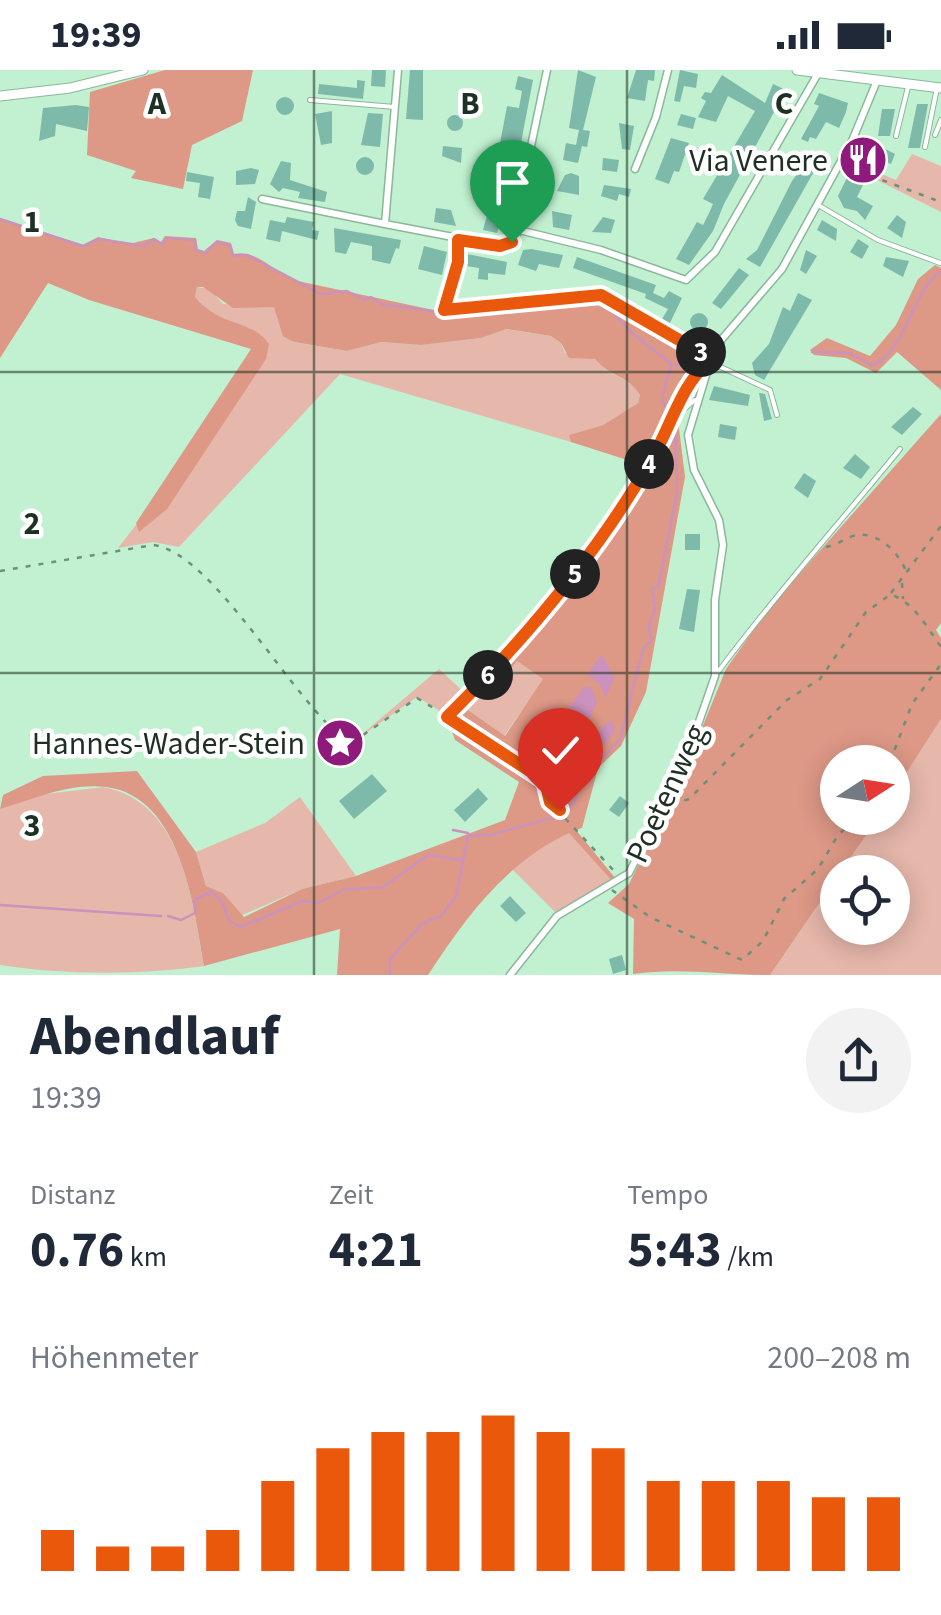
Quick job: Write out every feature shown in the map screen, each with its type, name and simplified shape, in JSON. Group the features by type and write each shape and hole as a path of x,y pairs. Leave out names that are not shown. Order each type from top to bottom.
{"street":[{"path":"0,96 70,88 143,70"},
{"path":"385,224 398,70"},
{"path":"262,200 458,240 508,244 519,230 522,189 547,70"},
{"path":"635,168 656,117 668,70"},
{"path":"797,70 939,88"},
{"path":"519,230 601,250 675,278 694,277 715,252 818,72"},
{"name":"Poetenweg","path":"510,975 557,916 621,881 685,762 715,676 715,600 723,544 719,520 688,449 698,398 722,339 782,269 843,159 876,83"}],"lane":[{"path":"896,136 908,86"},
{"path":"926,146 939,88"},
{"path":"310,100 395,107"},
{"path":"935,135 941,120"},
{"path":"818,205 878,240 940,263"},
{"path":"710,362 770,390 777,415"},
{"path":"447,717 574,575 616,521 678,412 698,398"},
{"name":"Poetenweg","path":"715,676 766,606 820,548 900,450"}],"path":[{"path":"843,159 870,176 941,202"},
{"path":"458,240 458,262 444,310 601,295 700,352 710,362 696,371 678,412"},
{"path":"664,807 689,798 787,700 820,679 866,612 891,594 941,526"},
{"path":"820,548 841,544 854,535 868,536 896,550 907,574"},
{"path":"0,571 153,545 167,546 208,583 350,744 417,698 545,781 550,802 568,817 621,881"},
{"path":"902,581 903,600"},
{"path":"891,594 923,618 941,647"},
{"path":"896,745 912,704 941,664"},
{"path":"610,887 650,917 742,960 763,941 784,899 818,868 839,835"}],"shaded area":[{"path":"165,70 253,70 242,121 192,145 183,189 131,178 136,171 87,155 90,92"},
{"path":"912,154 941,166 941,212 847,165 849,161 896,180"},
{"path":"0,218 83,245 98,237 129,244 154,238 161,242 165,236 196,238 198,249 204,251 217,240 231,243 234,254 257,258 293,280 452,314 595,301 695,354 696,368 677,412 685,477 646,692 621,746 598,768 582,828 576,830 616,879 612,881 569,833 546,845 506,876 472,912 428,975 337,975 340,929 204,966 179,858 152,811 131,795 92,786 0,809 3,795 43,776 137,771 196,852 206,886 223,893 244,917 302,889 356,876 505,820 519,782 455,740 449,723 465,708 505,736 543,679 517,661 488,698 467,695 614,519 643,465 571,442 569,435 603,425 638,403 640,395 630,383 595,359 569,358 561,343 551,336 506,329 481,338 421,345 381,342 347,351 294,342 283,336 274,307 233,308 203,287 197,287 195,297 205,307 262,336 269,344 266,359 167,509 139,532 136,523 251,349 89,300 48,283 0,358"},
{"path":"935,265 941,268 941,390 897,352 876,373 846,358 814,355 810,350 827,338 870,356 896,325 918,279"},
{"path":"197,287 209,289 223,304 274,307 293,342 347,351 381,342 421,345 481,338 505,329 551,336 561,343 565,353 595,359 630,383 640,395 638,403 603,425 569,435 571,442 340,374 179,547 153,542 118,548 266,359 250,328 216,319 195,297"},
{"path":"941,414 941,623 936,630 941,638 941,719 910,767 910,745 820,745 820,835 866,835 853,855 820,855 820,902 770,975 684,971 633,974 634,919 608,903 629,884 685,770 726,669 770,607"},
{"path":"602,654 614,678 606,698 599,683 587,675"},
{"path":"517,661 544,679 504,736 465,708 473,698 488,698"},
{"path":"439,669 467,695 447,715 417,697 354,741"},
{"path":"584,687 591,687 597,702 582,734 572,741 569,755 560,761 555,736 562,732 564,715"},
{"path":"941,719 941,975 770,975 820,903 820,945 910,945 910,855 853,855 866,835 910,835 910,767"},
{"path":"612,720 615,731 582,770 590,742"},
{"path":"103,787 130,796 151,812 167,833 188,884 204,966 102,973 0,965 0,809 38,795"},
{"path":"300,797 356,876 302,889 240,916 223,893 206,886 196,852 265,823"},
{"path":"569,832 612,881 555,912 512,869 537,847"}],"building":[{"path":"372,70 386,70 385,87 371,86"},
{"path":"410,70 423,70 423,120 406,119"},
{"path":"578,70 596,77 583,130 590,131 587,147 582,146 578,163 563,160 566,143 576,145 579,130 569,128"},
{"path":"636,70 655,70 654,81 648,80 645,101 627,98"},
{"path":"680,70 698,74 696,88 684,86 680,102 674,101"},
{"path":"722,75 765,103 773,84 786,90 713,231 689,265 676,259 697,222 703,225 713,204 703,199 755,111 728,96 716,122 698,117 706,101 701,98 705,92 711,93"},
{"path":"518,76 533,80 516,169 511,168 508,179 494,176 507,106 519,108 522,91 515,89"},
{"path":"357,80 365,81 363,99 318,94 319,84 357,88"},
{"path":"819,93 848,103 846,112 839,128 826,122 816,139 810,137 808,142 801,139 819,106 814,104"},
{"path":"285,97 294,106 285,115 276,106"},
{"path":"917,104 928,104 920,148 908,148"},
{"path":"89,107 87,131 56,124 55,136 39,141 43,108"},
{"path":"882,109 895,109 890,136 878,136"},
{"path":"332,111 332,143 321,145 315,114"},
{"path":"368,113 383,114 380,147 361,145"},
{"path":"681,114 696,118 693,129 677,125"},
{"path":"455,115 463,123 455,131 447,123"},
{"path":"619,123 634,126 630,150 622,149"},
{"path":"671,138 689,143 679,172 674,171 669,184 655,179"},
{"path":"866,139 895,154 891,164 873,156 861,178 865,181 857,197 873,206 865,220 857,211 844,208 838,196"},
{"path":"443,146 462,148 461,163 442,156"},
{"path":"812,154 821,159 760,267 746,259 757,250 792,181"},
{"path":"365,157 374,166 365,175 356,166"},
{"path":"603,158 619,160 617,172 602,170"},
{"path":"281,161 291,163 290,180 327,192 325,202 298,198 300,192 283,188 279,192 270,184"},
{"path":"259,170 255,184 236,185 236,171"},
{"path":"187,172 214,177 210,199 198,197 200,183 186,181"},
{"path":"565,175 579,176 579,195 557,191"},
{"path":"486,182 494,183 493,191 504,193 502,204 507,205 497,233 483,230 492,197 487,197"},
{"path":"604,185 631,189 629,197 619,194 617,201 601,196"},
{"path":"248,197 256,202 251,229 238,226 235,220 237,211 245,211"},
{"path":"436,208 451,210 456,226 434,222"},
{"path":"552,211 572,215 569,230 553,227"},
{"path":"897,215 906,222 902,238 887,228"},
{"path":"287,217 314,222 312,230 319,231 317,240 282,231 280,242 266,239 270,220 285,223"},
{"path":"603,217 615,220 611,233 592,232"},
{"path":"822,220 837,229 836,241 817,230"},
{"path":"334,228 401,240 399,249 396,248 390,264 372,260 372,246 351,242 346,254 335,252"},
{"path":"858,239 869,246 862,259 850,252"},
{"path":"424,246 447,252 442,275 418,269"},
{"path":"523,250 563,255 559,268 539,264 536,271 518,265"},
{"path":"806,250 817,256 806,274 800,270"},
{"path":"467,254 507,262 505,275 488,273 488,280 478,279 479,268 466,266"},
{"path":"577,257 656,285 653,293 664,298 669,291 682,298 667,329 659,324 668,309 645,298 646,294 573,268"},
{"path":"886,257 909,261 903,277 883,266"},
{"path":"739,268 749,275 721,309 712,303"},
{"path":"798,293 812,300 764,380 755,375 752,363 769,344 783,307 790,311"},
{"path":"699,313 706,315 706,329 699,331 692,329 690,322 692,315"},
{"path":"714,386 750,395 748,406 709,400"},
{"path":"759,393 765,394 772,419 764,421"},
{"path":"913,407 922,414 902,435 891,427"},
{"path":"720,424 737,427 735,440 718,437"},
{"path":"855,454 870,467 861,479 843,468"},
{"path":"804,473 816,481 808,498 794,488"},
{"path":"685,534 700,534 700,550 685,550"},
{"path":"687,589 700,590 694,632 679,629"},
{"path":"372,774 387,791 354,819 339,801"},
{"path":"478,788 488,799 465,822 454,810"},
{"path":"620,796 629,803 619,817 609,810"},
{"path":"510,896 526,913 516,922 500,906"},
{"path":"622,955 626,970 613,974 609,959"}],"waterway":[{"path":"0,219 83,246 99,239 144,246 154,239 162,244 166,238 195,240 196,250 205,253 217,242 230,245 233,256 247,255 321,294 347,291 382,304 452,314 604,303 631,332 671,364"},
{"path":"812,352 849,353 872,365 883,359 922,293 941,271"},
{"path":"673,365 693,364"},
{"path":"670,418 662,398 671,365"},
{"path":"390,975 390,959 422,924 441,916 456,896 468,836 490,835 562,815 574,803 583,779 620,739 643,649 651,641 649,626 655,609 652,588 658,587 677,493 675,426"},
{"path":"453,830 468,833"},
{"path":"168,916 181,920 195,913 195,899 212,892 223,903 229,921 240,927 303,901 318,903 343,890 383,887 428,855 460,860"},
{"path":"0,905 161,916"}],"place":[{"name":"Via Venere","path":"863,160"},
{"name":"Hannes-Wader-Stein","path":"340,743"}],"route":[{"path":"512,242 500,246 458,240 458,262 444,310 601,295 700,352 710,362 696,371 678,412 616,521 478,687 447,717 545,781 550,802 560,810"}]}
